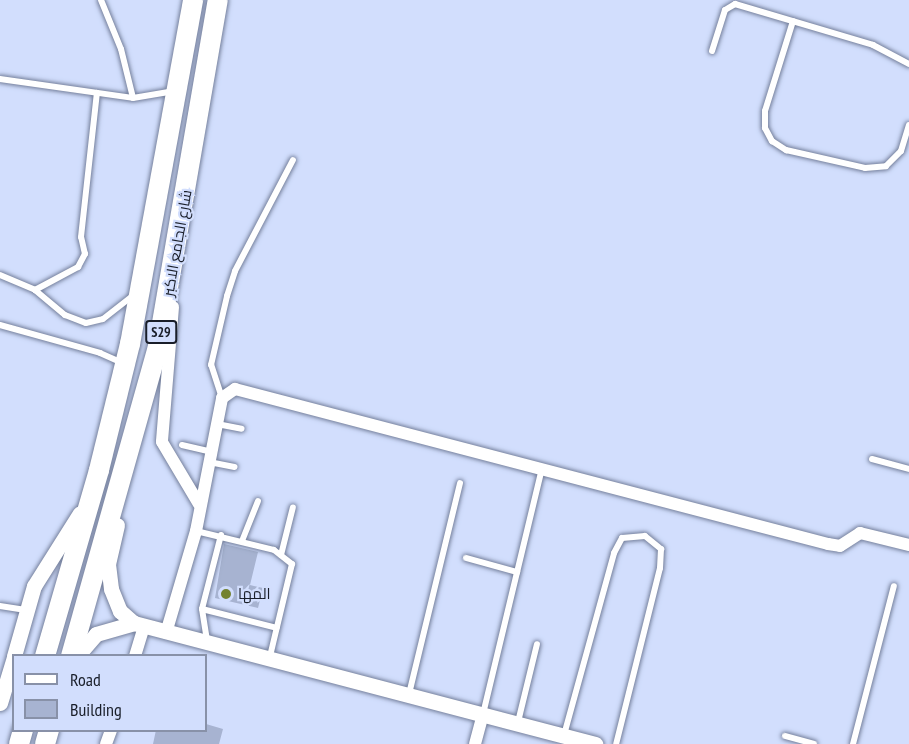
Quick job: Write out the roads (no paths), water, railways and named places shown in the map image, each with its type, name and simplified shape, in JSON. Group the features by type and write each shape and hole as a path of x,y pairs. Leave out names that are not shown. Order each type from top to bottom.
{"main road":[{"name":"شارع الجامع الاكبر","path":"46,654 99,470 125,365 193,0"},
{"name":"شارع الجامع الاكبر","path":"72,654 158,346 176,253 218,0"}],"street":[{"path":"176,253 162,442 199,504"},
{"path":"166,633 196,531 199,504 222,398 227,391 245,389 828,544 851,542 860,533 909,545"},
{"path":"128,459 126,488 108,564 111,589 120,611 139,625 270,656 564,735 579,742 596,744"},
{"path":"15,654 34,586 72,528 99,470"},
{"path":"79,654 96,634 139,625"},
{"path":"135,654 139,625"},
{"path":"0,704 12,663"},
{"path":"475,744 483,714"}],"lane":[{"path":"100,0 121,49 133,98"},
{"path":"712,51 725,10 735,4 873,45 909,64"},
{"path":"793,21 765,111 765,128 772,141 786,150 865,168 886,166 901,151 909,125"},
{"path":"0,79 133,98 176,90"},
{"path":"35,290 78,267 85,254 81,237 97,93"},
{"path":"222,398 211,365 227,296 235,271 292,160"},
{"path":"0,275 35,290 65,315 86,323 102,318 140,290"},
{"path":"0,325 100,353 125,365"},
{"path":"217,424 242,429"},
{"path":"182,445 235,467"},
{"path":"872,459 909,470"},
{"path":"483,714 542,468"},
{"path":"409,694 460,483"},
{"path":"242,541 258,501"},
{"path":"281,555 293,507"},
{"path":"196,531 242,541 281,555 292,564 270,656"},
{"path":"207,642 202,609 221,536"},
{"path":"564,735 614,553 622,538 645,536 661,549 660,568 615,744"},
{"path":"466,558 517,572"},
{"path":"853,744 894,586"},
{"path":"0,606 27,610"},
{"path":"202,609 277,628"},
{"path":"518,723 537,644"},
{"path":"785,736 814,744"}],"place":[{"name":"المه‍ا","path":"226,594"}]}
